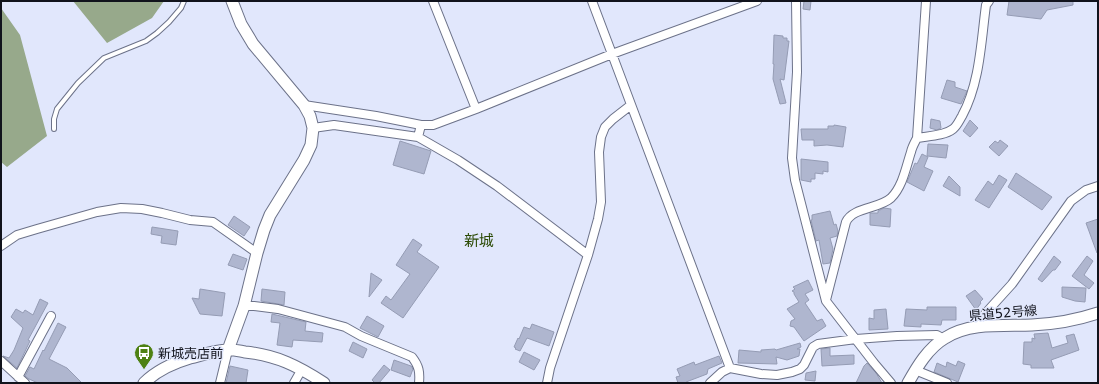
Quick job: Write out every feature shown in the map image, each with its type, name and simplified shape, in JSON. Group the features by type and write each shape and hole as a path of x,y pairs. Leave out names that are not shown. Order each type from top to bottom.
{"main road":[{"path":"228,350 244,306 264,230 270,215 304,160 311,145 313,128 310,116 304,104 253,44 241,24 232,1"},
{"name":"県道52号線","path":"908,383 915,370 936,344 954,333 981,327 1034,325 1065,321 1098,313"},
{"path":"148,381 157,372 176,362 203,354 228,350 258,353 282,361 302,369 324,383"}],"street":[{"path":"433,1 476,109"},
{"path":"592,1 730,368"},
{"path":"304,104 433,126 612,54 743,4 757,1"},
{"path":"796,1 797,72 792,158 795,180 826,301 891,383"},
{"path":"826,301 848,218 856,212 883,203 891,198 902,182 917,138 926,1"},
{"path":"917,138 952,130 965,110 977,73 986,5 989,1"},
{"path":"547,383 550,368 588,255 598,219 601,202 599,152 601,138 606,127 613,118 631,105"},
{"path":"313,128 334,125 418,137 458,160 497,186 588,255"},
{"path":"418,137 421,125"},
{"path":"981,327 980,321 982,316 1012,284 1072,201 1086,190 1098,186"},
{"path":"1,246 18,235 96,212 121,208 142,209 190,220 213,222 257,253"},
{"path":"244,306 278,309 345,327 361,336 412,357 419,368 419,383"},
{"path":"18,377 51,316"},
{"path":"730,368 761,374 777,375 800,369 804,365 813,347 818,344 856,339 937,335 944,339"},
{"path":"220,383 228,350"},
{"path":"1,361 25,383"},
{"path":"710,383 720,379 730,368"},
{"path":"294,383 302,369"},
{"path":"915,370 947,383"}],"lane":[{"path":"54,129 54,119 57,110 78,83 104,58 146,41 157,33 181,8 184,1"}],"green space":[{"path":"73,1 164,1 152,18 107,43"},
{"path":"1,8 20,35 47,136 7,167 1,162"}],"building":[{"path":"804,1 811,1 810,10 803,9"},
{"path":"1009,1 1073,1 1073,5 1047,10 1041,19 1007,15"},
{"path":"774,35 783,36 783,38 787,38 787,41 789,41 784,80 780,79 786,103 780,104 773,79"},
{"path":"947,80 955,82 955,87 967,91 961,104 941,98"},
{"path":"931,119 940,121 941,128 937,130 930,128"},
{"path":"970,120 978,128 970,137 963,131"},
{"path":"834,125 846,127 843,147 827,145 814,146 814,140 802,140 801,129 828,129 828,126"},
{"path":"1000,140 1008,146 999,156 989,147 995,141 998,143"},
{"path":"400,141 431,151 424,174 393,165"},
{"path":"928,144 948,145 946,158 927,156"},
{"path":"922,154 928,157 924,167 933,171 924,191 907,182 915,163 917,164"},
{"path":"801,159 828,162 828,172 823,171 823,174 815,173 815,179 811,179 811,182 801,180"},
{"path":"1016,173 1052,197 1042,210 1008,187"},
{"path":"999,175 1007,180 989,208 975,200 988,181 993,185"},
{"path":"949,176 960,187 960,196 943,186"},
{"path":"884,208 891,209 890,227 870,225 870,213 878,213 878,211"},
{"path":"830,211 834,225 836,224 838,231 837,236 830,238 833,249 830,263 823,264 819,240 816,241 811,220 812,215"},
{"path":"234,216 250,227 244,236 228,225"},
{"path":"1098,219 1098,253 1097,253 1086,223"},
{"path":"152,227 178,231 176,245 161,243 162,236 151,234"},
{"path":"413,239 422,245 417,252 439,267 403,318 381,303 386,296 391,300 410,274 396,265"},
{"path":"233,254 247,259 243,270 228,265"},
{"path":"1054,256 1061,262 1042,282 1038,279"},
{"path":"1087,256 1093,261 1084,275 1094,283 1089,289 1072,276"},
{"path":"371,273 382,280 369,297"},
{"path":"808,280 813,290 805,294 809,300 805,303 817,321 822,319 826,326 804,341 794,327 790,326 791,321 795,319 787,309 799,302 792,291 795,289 793,287"},
{"path":"1062,287 1086,288 1085,302 1062,297"},
{"path":"200,289 225,293 222,316 200,314 192,298 199,299"},
{"path":"262,289 285,292 284,305 261,301"},
{"path":"975,290 983,299 976,310 966,296"},
{"path":"40,299 48,303 28,340 30,341 17,368 3,356 9,358 23,328 11,317 16,309 23,313 25,310 33,315"},
{"path":"927,307 956,307 956,320 942,320 941,325 921,324 921,327 904,326 906,309 927,310"},
{"path":"886,309 888,329 869,330 869,318 874,319 874,310"},
{"path":"272,314 306,322 305,331 323,333 322,342 293,340 292,347 277,345 280,323 271,322"},
{"path":"367,316 384,326 378,337 360,328"},
{"path":"58,323 66,327 49,359 67,368 82,383 38,383 25,376 30,367 34,369"},
{"path":"532,324 554,332 549,346 527,338 520,351 515,349 516,348 514,347 524,327 530,329"},
{"path":"1048,333 1052,348 1068,343 1066,336 1074,334 1079,350 1051,360 1054,368 1031,368 1031,365 1023,364 1024,342 1032,342 1032,338 1035,339 1034,334"},
{"path":"353,342 367,349 363,358 349,351"},
{"path":"800,343 801,347 797,349 800,349 799,356 787,360 776,357 777,364 738,363 739,350 761,352 761,350 776,350"},
{"path":"830,348 830,356 854,355 854,364 822,366 821,349"},
{"path":"524,352 540,360 534,370 519,362"},
{"path":"719,356 722,363 708,369 707,374 686,382 687,383 678,383 676,377 680,376 677,369 694,362 695,365"},
{"path":"394,360 411,366 413,369 410,377 391,370"},
{"path":"958,361 965,364 958,382 934,372 937,363 946,367 947,362 956,366"},
{"path":"867,363 876,373 882,383 856,383"},
{"path":"384,365 390,370 379,383 375,383 372,380"},
{"path":"230,366 248,370 246,383 226,383"},
{"path":"816,371 815,381 805,380 806,373"}],"place":[{"name":"新城売店前","path":"144,370"}],"district":[{"name":"新城","path":"479,241"}]}
